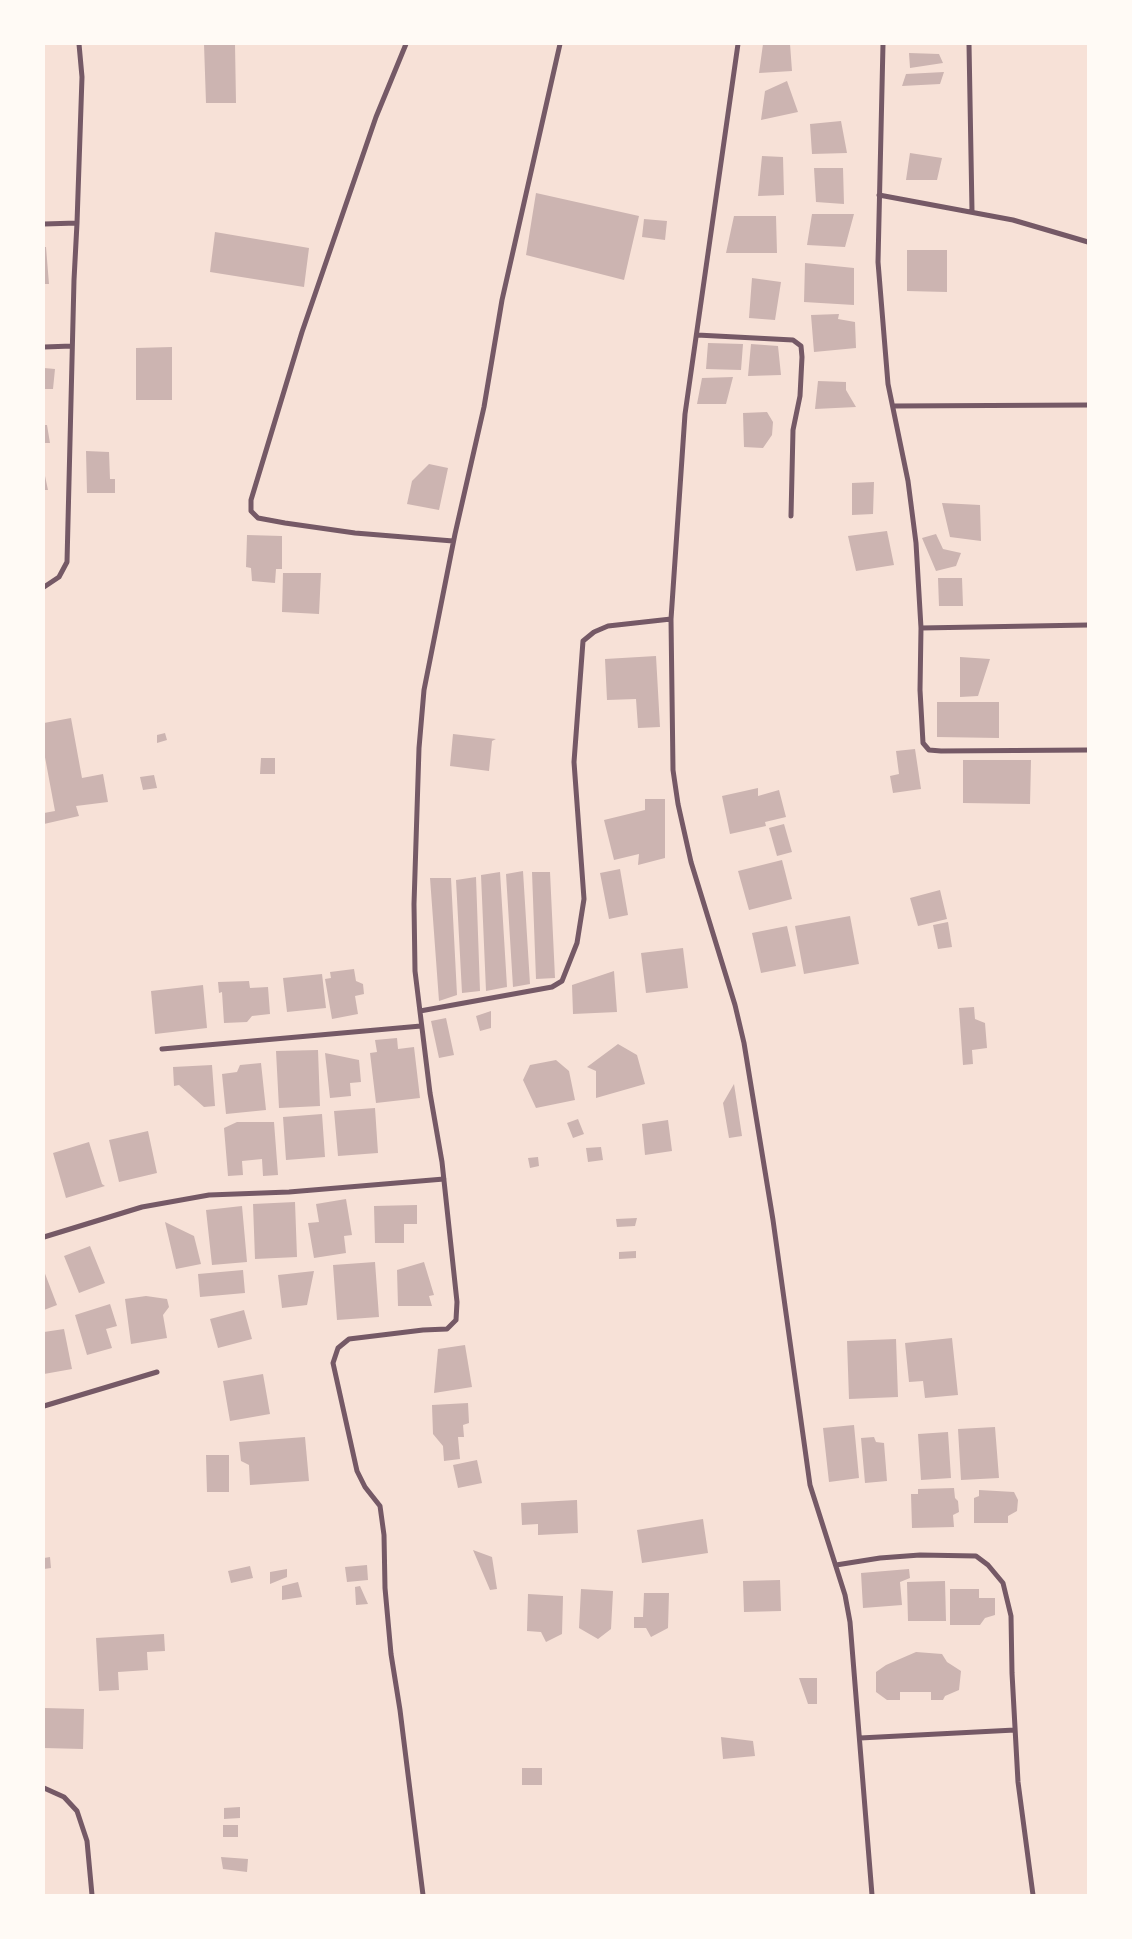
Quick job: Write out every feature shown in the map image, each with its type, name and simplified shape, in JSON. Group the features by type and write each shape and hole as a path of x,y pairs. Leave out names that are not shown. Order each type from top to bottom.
{"street":[{"path":"44,587 59,577 67,562 72,346 82,76 79,44"},
{"path":"406,44 376,117 302,332 251,500 251,511 258,518 285,523 355,533 453,541"},
{"path":"423,1895 400,1710 391,1654 385,1588 384,1535 380,1506 365,1487 357,1471 333,1363 338,1348 349,1339 447,1329 456,1320 457,1302 444,1179 430,1093 415,971 414,904 419,748 424,690 453,541 484,407 502,300 560,44"},
{"path":"738,44 683,433 671,619 673,770 690,862 735,1005 744,1043 773,1220 810,1485 845,1595 850,1622 872,1895"},
{"path":"883,44 878,262 888,384 908,481 916,544 923,743 929,750 1088,750"},
{"path":"969,44 972,212"},
{"path":"879,195 1013,220 1088,242"},
{"path":"44,224 77,223"},
{"path":"696,335 793,340 800,346 802,357 800,396 793,430 791,516"},
{"path":"44,346 72,346"},
{"path":"893,406 1088,405"},
{"path":"420,1012 552,987 562,980 577,943 584,899 574,762 583,641 594,632 608,626 671,619"},
{"path":"920,628 1088,625"},
{"path":"162,1049 422,1026"},
{"path":"44,1237 142,1207 209,1194 289,1192 444,1179"},
{"path":"44,1406 157,1372"},
{"path":"836,1565 880,1558 920,1555 976,1556 988,1565 1002,1583 1011,1616 1018,1782 1033,1895"},
{"path":"860,1738 1015,1730"},
{"path":"44,1788 64,1797 77,1811 87,1841 92,1895"}],"building":[{"path":"204,44 235,44 236,103 206,103"},
{"path":"763,44 790,44 792,71 759,73"},
{"path":"909,53 939,54 943,63 910,68"},
{"path":"944,72 940,84 902,86 906,74"},
{"path":"787,81 798,112 761,120 765,91"},
{"path":"841,121 847,153 812,154 810,124"},
{"path":"910,153 942,158 937,180 906,180"},
{"path":"762,156 783,157 784,195 758,196"},
{"path":"814,168 843,168 844,204 816,202"},
{"path":"536,193 639,216 624,280 526,255"},
{"path":"812,214 854,214 845,247 807,245"},
{"path":"734,216 776,216 777,253 726,253"},
{"path":"644,219 667,221 665,240 642,237"},
{"path":"215,232 309,248 304,287 210,272"},
{"path":"44,247 46,247 49,284 44,284"},
{"path":"907,250 947,250 947,292 907,291"},
{"path":"805,263 854,268 854,305 804,302"},
{"path":"752,278 781,282 775,320 749,318"},
{"path":"839,314 838,319 855,322 856,348 814,352 811,315"},
{"path":"708,343 743,344 741,370 706,369"},
{"path":"751,344 778,346 781,375 748,376"},
{"path":"172,347 172,400 136,400 136,348"},
{"path":"44,368 55,369 53,389 44,389"},
{"path":"733,377 726,404 697,404 702,378"},
{"path":"818,381 846,382 846,390 856,407 815,409"},
{"path":"767,412 773,422 772,435 763,448 744,447 743,413"},
{"path":"44,425 47,425 50,443 44,443"},
{"path":"86,451 109,452 110,479 115,479 115,493 87,493"},
{"path":"429,464 448,468 439,510 407,504 412,481"},
{"path":"45,476 48,490 44,490"},
{"path":"874,482 873,514 852,515 852,483"},
{"path":"942,503 980,505 981,541 950,537"},
{"path":"887,531 894,565 856,571 848,536"},
{"path":"936,534 943,549 961,553 956,566 936,571 922,538"},
{"path":"247,535 282,536 282,569 276,569 275,583 252,581 251,568 246,567"},
{"path":"283,573 321,573 319,614 282,612"},
{"path":"938,578 962,578 963,606 939,606"},
{"path":"656,656 660,727 638,728 636,699 607,700 605,659"},
{"path":"960,657 990,659 978,696 960,697"},
{"path":"937,702 999,702 999,738 937,737"},
{"path":"71,718 82,778 103,774 108,802 76,806 79,816 44,824 44,813 55,811 44,752 44,723"},
{"path":"165,733 167,740 157,743 157,735"},
{"path":"453,734 496,739 492,741 489,771 450,766"},
{"path":"915,749 921,789 893,793 890,776 899,774 896,751"},
{"path":"261,758 275,758 275,774 260,774"},
{"path":"963,760 1031,760 1030,804 963,803"},
{"path":"154,775 157,788 143,790 140,777"},
{"path":"758,788 758,796 779,790 786,817 765,822 766,826 730,834 722,796"},
{"path":"645,799 665,799 665,858 638,865 639,854 614,860 604,820 645,810"},
{"path":"784,824 792,852 777,856 769,828"},
{"path":"782,860 792,899 749,910 738,871"},
{"path":"620,869 628,915 609,919 600,873"},
{"path":"523,871 530,984 513,987 506,874"},
{"path":"500,872 507,987 486,991 481,875"},
{"path":"532,872 550,872 555,978 536,979"},
{"path":"476,877 480,991 462,993 456,880"},
{"path":"430,878 451,878 457,995 439,1001"},
{"path":"940,890 947,919 918,926 910,898"},
{"path":"850,916 859,964 804,974 795,926"},
{"path":"948,922 952,947 938,949 933,925"},
{"path":"787,926 796,966 761,973 752,933"},
{"path":"683,948 688,988 646,993 641,953"},
{"path":"354,969 356,981 363,984 364,994 355,996 358,1014 332,1019 325,979 331,978 330,972"},
{"path":"614,971 617,1012 573,1014 572,985"},
{"path":"322,974 326,1008 287,1012 283,978"},
{"path":"249,981 250,988 268,987 270,1014 252,1016 247,1022 224,1023 222,992 219,993 218,982"},
{"path":"203,985 207,1028 155,1034 151,991"},
{"path":"974,1007 975,1019 985,1023 987,1048 972,1050 973,1064 963,1065 959,1008"},
{"path":"491,1011 491,1028 480,1031 476,1016"},
{"path":"446,1018 454,1055 439,1058 431,1021"},
{"path":"397,1038 398,1049 414,1047 420,1098 376,1103 370,1053 377,1052 375,1040"},
{"path":"618,1044 637,1055 645,1084 596,1098 596,1071 587,1067"},
{"path":"318,1050 320,1106 279,1108 276,1051"},
{"path":"325,1053 359,1060 361,1082 350,1083 351,1096 330,1098"},
{"path":"556,1060 569,1071 575,1100 536,1108 523,1080 530,1065"},
{"path":"261,1063 266,1110 226,1114 222,1074 237,1072 240,1065"},
{"path":"212,1065 215,1106 204,1107 179,1085 174,1086 173,1067"},
{"path":"734,1084 742,1136 729,1138 723,1103"},
{"path":"375,1108 378,1153 338,1156 334,1111"},
{"path":"322,1114 325,1157 286,1160 283,1117"},
{"path":"578,1119 584,1134 573,1138 567,1123"},
{"path":"668,1120 672,1151 645,1155 642,1124"},
{"path":"237,1122 274,1122 278,1175 263,1176 262,1159 242,1161 243,1175 228,1176 224,1128"},
{"path":"148,1131 157,1173 119,1182 109,1140"},
{"path":"89,1142 102,1184 105,1186 66,1198 53,1153"},
{"path":"601,1147 603,1160 588,1162 586,1148"},
{"path":"538,1157 539,1166 530,1168 528,1158"},
{"path":"346,1199 352,1235 344,1236 346,1253 314,1258 308,1223 319,1222 316,1204"},
{"path":"295,1202 297,1257 255,1259 253,1204"},
{"path":"417,1205 417,1224 404,1224 404,1243 375,1243 374,1206"},
{"path":"242,1206 247,1262 212,1265 206,1210"},
{"path":"637,1218 635,1226 617,1227 616,1219"},
{"path":"165,1222 194,1236 201,1264 176,1269"},
{"path":"90,1246 105,1283 79,1293 64,1256"},
{"path":"636,1251 636,1258 619,1259 619,1252"},
{"path":"375,1262 379,1317 337,1320 333,1265"},
{"path":"424,1262 434,1295 429,1296 432,1306 398,1306 397,1270"},
{"path":"243,1270 245,1293 200,1297 198,1274"},
{"path":"44,1271 57,1305 44,1310"},
{"path":"314,1271 307,1305 282,1308 278,1275"},
{"path":"146,1296 167,1299 169,1307 163,1315 167,1338 131,1344 125,1299"},
{"path":"110,1304 117,1326 106,1329 112,1348 87,1355 75,1315"},
{"path":"244,1310 252,1339 218,1348 210,1319"},
{"path":"64,1329 72,1369 44,1374 44,1332"},
{"path":"952,1338 958,1395 925,1398 923,1381 909,1382 905,1343"},
{"path":"896,1339 898,1397 849,1399 847,1341"},
{"path":"465,1345 472,1387 434,1393 438,1349"},
{"path":"263,1374 270,1414 230,1421 223,1381"},
{"path":"468,1403 469,1423 463,1425 464,1437 458,1437 460,1459 444,1461 443,1446 433,1434 432,1405"},
{"path":"854,1425 859,1478 829,1482 823,1428"},
{"path":"995,1427 999,1478 961,1480 958,1429"},
{"path":"948,1432 951,1478 921,1480 918,1434"},
{"path":"305,1437 309,1481 250,1485 249,1465 241,1461 239,1442"},
{"path":"874,1437 876,1442 884,1443 887,1481 865,1483 861,1438"},
{"path":"206,1455 229,1455 229,1492 207,1492"},
{"path":"477,1460 482,1483 458,1488 453,1465"},
{"path":"954,1488 959,1512 953,1515 954,1527 912,1528 911,1494 918,1494 918,1489"},
{"path":"979,1490 1014,1492 1018,1500 1017,1511 1008,1516 1008,1523 974,1523 974,1498 979,1496"},
{"path":"577,1500 578,1533 538,1535 538,1524 522,1525 521,1503"},
{"path":"703,1519 708,1553 642,1563 637,1530"},
{"path":"473,1550 492,1557 497,1589 490,1590"},
{"path":"50,1557 51,1568 44,1569 44,1558"},
{"path":"367,1565 368,1580 347,1582 345,1567"},
{"path":"250,1566 253,1578 231,1583 228,1571"},
{"path":"287,1569 287,1577 270,1584 270,1572"},
{"path":"909,1569 910,1578 900,1582 902,1605 863,1608 861,1573"},
{"path":"780,1580 781,1611 744,1612 743,1581"},
{"path":"945,1581 946,1621 908,1621 907,1582"},
{"path":"298,1582 302,1597 282,1600 282,1586"},
{"path":"360,1586 368,1604 356,1605 355,1587"},
{"path":"581,1589 613,1591 611,1629 598,1639 579,1628"},
{"path":"950,1589 979,1589 979,1598 995,1598 995,1615 985,1618 980,1625 950,1625"},
{"path":"644,1593 669,1593 668,1628 651,1637 646,1628 634,1628 634,1617 643,1617"},
{"path":"528,1594 563,1596 562,1634 546,1642 541,1632 527,1631"},
{"path":"164,1634 165,1651 147,1652 148,1670 118,1672 119,1690 99,1691 96,1638"},
{"path":"916,1652 942,1654 947,1662 961,1671 959,1690 945,1696 943,1700 931,1700 931,1692 900,1692 900,1700 887,1700 876,1692 876,1672 886,1665"},
{"path":"799,1678 817,1678 817,1704 808,1704"},
{"path":"44,1708 84,1709 83,1749 44,1748"},
{"path":"721,1737 753,1741 755,1756 723,1759"},
{"path":"522,1768 542,1768 542,1785 522,1785"},
{"path":"240,1807 240,1818 224,1819 224,1808"},
{"path":"223,1825 238,1825 238,1837 223,1837"},
{"path":"221,1857 248,1859 247,1872 223,1869"}]}
